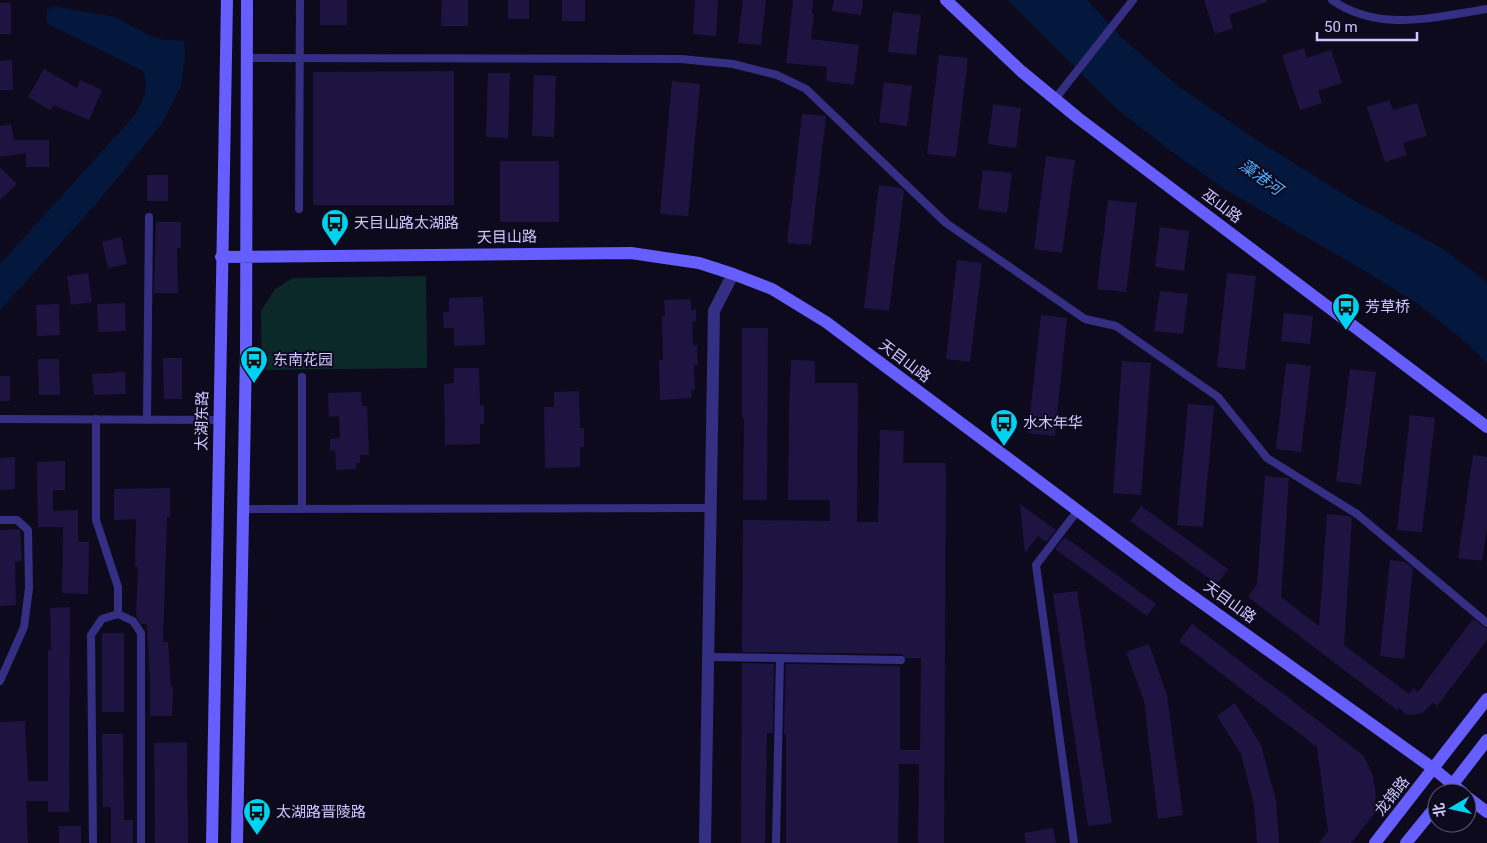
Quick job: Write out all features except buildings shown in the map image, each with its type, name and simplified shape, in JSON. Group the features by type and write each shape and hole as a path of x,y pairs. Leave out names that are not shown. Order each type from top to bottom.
{"street":[{"name":"太湖东路","path":"212,843 226,0"},
{"path":"237,843 247,257 247,0"},
{"name":"巫山路","path":"946,0 1021,71 1055,99 1487,427"},
{"name":"天目山路","path":"221,257 631,253 699,262 772,290 826,322 1177,585 1434,768 1448,783"},
{"path":"705,843 714,310 733,274"},
{"name":"龙锦路","path":"1375,843 1487,699"},
{"path":"1459,783 1487,740"},
{"path":"1406,843 1427,817"}],"lane":[{"path":"299,209 300,0"},
{"path":"1055,99 1133,0"},
{"path":"1332,0 1360,15 1377,19 1402,21 1487,9"},
{"path":"246,58 681,59 734,64 777,75 806,89 946,223 1085,319 1116,326 1218,397 1267,458 1357,514 1487,623"},
{"path":"147,420 149,217"},
{"path":"302,377 302,509"},
{"path":"0,419 219,420"},
{"path":"96,419 96,520 118,586 118,614"},
{"path":"243,509 711,508"},
{"path":"1074,843 1036,565 1078,510"},
{"path":"0,520 17,520 28,530 29,588 24,626 0,681"},
{"path":"93,843 91,635 102,619 118,614 133,621 141,633 141,843"},
{"path":"708,657 901,660"},
{"path":"776,843 780,658"}],"green space":[{"path":"426,276 427,368 262,370 261,311 275,289 293,278"}],"water":[{"name":"藻港河","path":"1008,0 1087,0 1124,40 1178,86 1255,139 1350,198 1441,248 1477,274 1487,283 1487,364 1469,345 1421,306 1226,190 1171,151 1117,109"},
{"path":"53,6 115,17 150,36 166,40 184,41 185,55 181,85 161,125 95,205 0,310 0,264 134,116 143,100 146,89 143,71 48,24 46,18 47,10"}],"place":[{"name":"天目山路太湖路","path":"335,247"},
{"name":"芳草桥","path":"1346,331"},
{"name":"东南花园","path":"254,384"},
{"name":"水木年华","path":"1004,447"},
{"name":"太湖路晋陵路","path":"257,836"}]}
